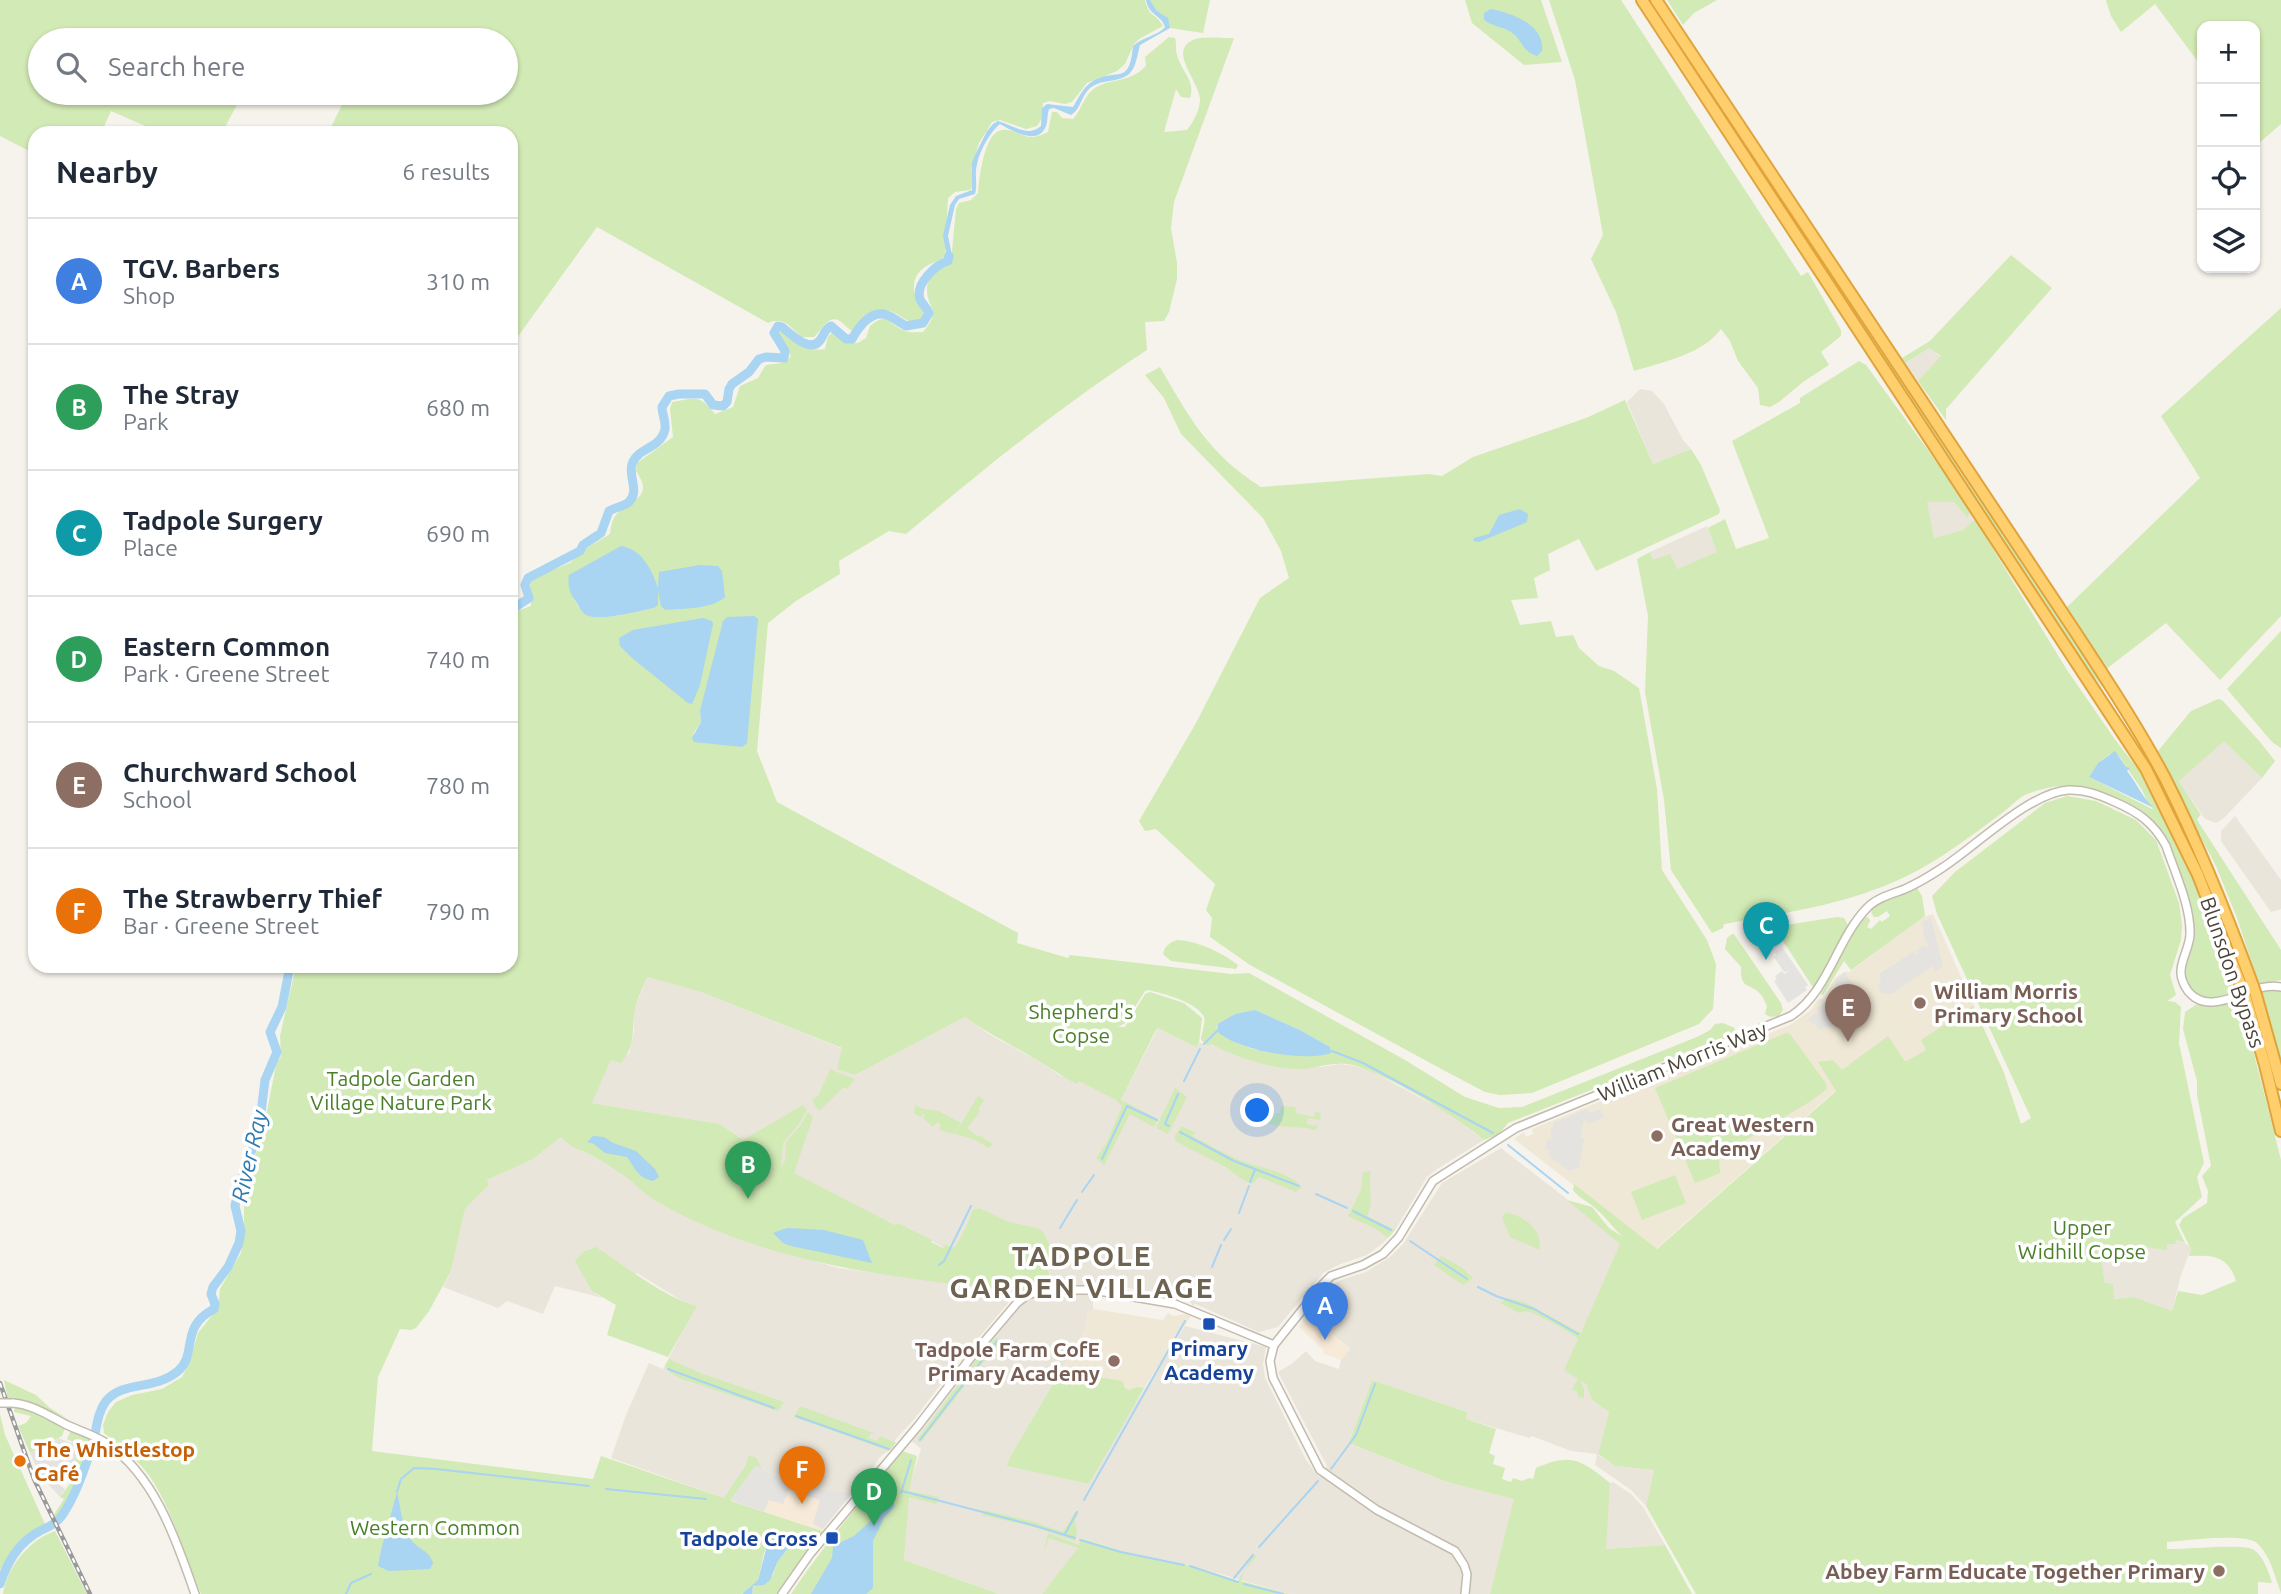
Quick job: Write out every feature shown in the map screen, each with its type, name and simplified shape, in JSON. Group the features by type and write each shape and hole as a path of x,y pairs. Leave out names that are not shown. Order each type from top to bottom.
{"highway":[{"path":"1642,0 2146,768 2195,854"},
{"path":"1656,0 2113,690 2164,776 2195,854"},
{"name":"Blunsdon Bypass","path":"2195,854 2249,992 2281,1084"},
{"name":"Blunsdon Bypass","path":"2249,992 2281,1131"}],"street":[{"name":"William Morris Way","path":"1274,1345 1331,1276 1363,1265 1388,1250 1437,1178 1516,1128 1791,1016 1803,1008 1815,994 1857,921 1871,904 1933,874 2026,807 2047,796 2077,790 2100,796 2135,812 2160,835 2166,846 2189,921 2188,946 2181,974 2184,985 2193,996 2212,1002 2266,986 2281,987"},
{"path":"782,1594 810,1554 918,1426 971,1356 1017,1303 1027,1296 1045,1290 1093,1290 1165,1302 1184,1307 1274,1345 1270,1364 1273,1378 1320,1470 1377,1510 1455,1551 1467,1574 1465,1594"},
{"path":"0,1403 34,1408 105,1442 130,1464 151,1494 179,1550 195,1594"}],"shaded area":[{"path":"1929,348 1941,357 1918,381 1905,363"},
{"path":"1640,389 1652,391 1664,404 1683,440 1691,449 1653,464 1627,402"},
{"path":"1958,494 1974,520 1963,530 1934,538 1925,496"},
{"path":"1707,526 1718,552 1677,569 1653,561 1650,552"},
{"path":"2224,740 2262,778 2216,823 2205,819 2179,781"},
{"path":"2235,816 2281,880 2281,909 2271,912 2221,841 2221,831"},
{"name":"Great Western Academy","path":"1933,914 2004,1073 1926,1088 1905,1059 1890,1070 1836,1090 1656,1249 1514,1139 1524,1132 1526,1137 1533,1134 1532,1129 1790,1025 1811,1010 1818,1000 1824,998 1835,978 1846,971 1848,973 1922,918"},
{"path":"1931,918 1943,966 1936,971 1932,966 1892,994 1882,994 1878,987 1881,978 1879,974 1913,952 1917,954 1916,951 1925,945 1927,948 1929,946 1925,940 1922,922"},
{"path":"1782,947 1808,985 1805,987 1807,990 1788,1003 1774,981 1777,979 1775,976 1782,971 1784,974 1789,971 1784,972 1774,957 1775,952"},
{"path":"1844,972 1863,999 1862,1002 1831,1027 1821,1030 1808,1019 1819,1011 1817,1008 1840,993 1835,982"},
{"path":"647,977 701,992 843,1049 855,1075 965,1017 1059,1075 1079,1080 1120,1102 1158,1028 1196,1047 1199,1043 1212,1044 1320,1067 1341,1064 1371,1071 1450,1114 1484,1140 1427,1177 1395,1230 1383,1243 1367,1255 1323,1273 1278,1327 1259,1332 1195,1304 1193,1306 1183,1298 1107,1284 1061,1286 1058,1281 1050,1280 1048,1264 1036,1228 1009,1223 979,1208 972,1210 955,1247 945,1245 944,1248 909,1228 895,1225 788,1171 720,1124 592,1103 611,1060 629,1054 634,1033 634,1010"},
{"path":"1587,1109 1589,1113 1600,1109 1604,1117 1588,1124 1586,1120 1583,1122 1581,1138 1584,1139 1579,1168 1569,1171 1549,1156 1549,1150 1545,1150 1547,1139 1551,1139 1553,1123"},
{"path":"561,1137 568,1144 625,1176 661,1204 734,1237 838,1268 997,1289 1015,1295 896,1439 893,1448 882,1455 852,1493 811,1487 771,1474 758,1466 730,1500 611,1458 649,1363 663,1369 696,1306 687,1304 637,1273 592,1291 603,1298 555,1286 543,1314 507,1301 498,1308 443,1287 451,1271 465,1209 489,1185 487,1180 533,1159"},
{"path":"1501,1148 1621,1241 1586,1384 1592,1400 1609,1412 1598,1455 1615,1466 1654,1470 1646,1506 1631,1490 1595,1465 1597,1454 1571,1451 1532,1436 1529,1438 1466,1419 1467,1412 1372,1380 1349,1443 1447,1482 1515,1499 1490,1594 1289,1594 1196,1567 1121,1551 1082,1538 1077,1551 1042,1594 999,1594 904,1560 909,1488 921,1449 908,1438 1017,1303 1033,1293 1093,1290 1093,1309 1088,1312 1085,1330 1010,1457 1008,1466 1089,1484 1127,1416 1185,1326 1266,1347 1263,1364 1265,1378 1306,1460 1319,1477 1327,1466 1278,1372 1306,1351 1315,1361 1339,1369 1341,1360 1350,1348 1325,1328 1336,1313 1319,1301 1338,1281 1366,1272 1390,1257 1403,1244 1442,1183"},
{"path":"2176,1240 2189,1245 2191,1249 2172,1311 2134,1297 2113,1299 2105,1283 2100,1260 2129,1255 2144,1247 2166,1249 2167,1244"},
{"path":"1319,1301 1336,1313 1325,1328 1350,1348 1341,1360 1322,1353 1324,1350 1299,1327"},
{"name":"Tadpole Farm CofE Primary Academy","path":"1093,1309 1163,1320 1168,1313 1173,1316 1191,1316 1144,1388 1129,1390 1124,1387 1122,1381 1071,1385 1057,1377 1085,1330 1088,1312"},
{"path":"58,1438 80,1446 67,1482 62,1479 58,1484 65,1489 60,1497 40,1475 30,1453"},
{"path":"758,1466 771,1474 811,1487 852,1493 822,1531 730,1500"},
{"path":"758,1466 771,1474 811,1487 852,1493 823,1529 813,1524 820,1500 789,1490 783,1504 769,1500 764,1512 730,1500"},
{"path":"1613,1482 1631,1494 1643,1507 1665,1545 1605,1549 1610,1483"}],"green space":[{"path":"0,0 1145,0 1151,13 1163,26 1139,39 1125,64 1117,71 1087,83 1072,102 1043,103 1042,118 1037,126 1026,129 1000,120 992,122 979,143 972,166 973,186 970,190 955,192 948,198 945,256 925,267 916,277 915,295 924,311 924,318 918,323 890,311 878,311 867,317 853,331 838,320 831,320 814,337 801,337 782,322 768,323 597,227 518,336 518,126 332,126 342,105 518,105 518,28 28,28 28,105 237,105 226,126 145,126 111,111 104,126 28,126 28,150 0,136"},
{"path":"1150,0 1210,0 1203,33 1170,28 1167,18 1157,11"},
{"path":"1465,0 1541,0 1562,62 1524,65 1472,23"},
{"path":"1549,0 1621,0 1801,276 1808,272 1841,330 1841,336 1821,352 1829,365 1779,402 1770,407 1760,405 1758,388 1738,361 1730,341 1721,329 1713,338 1693,351 1634,371 1616,312 1591,259 1603,235 1575,80"},
{"path":"1646,0 1652,0 1832,271 1873,343"},
{"path":"1667,0 1717,0 1694,13 1683,25"},
{"path":"2106,0 2281,0 2281,124 2260,142 2260,21 2197,21 2197,60 2155,4 2121,32 2111,16"},
{"path":"1169,37 1175,38 1177,55 1190,81 1191,92 1190,98 1181,97 1176,89 1164,132 1187,130 1196,116 1200,100 1184,60 1185,46 1200,38 1234,38 1174,202 1171,228 1177,279 1169,312 1164,321 1145,322 1147,350 1054,415 906,534 889,531 839,561 840,574 796,601 768,623 757,751 777,802 1018,933 1017,943 1068,958 1070,955 1231,974 1249,973 1405,1060 1465,1097 1499,1108 1522,1107 1697,1037 1715,1024 1723,1023 1735,1028 1734,1033 1508,1123 1498,1135 1484,1140 1418,1095 1360,1067 1333,1064 1300,1069 1287,1068 1260,1063 1212,1044 1207,1045 1201,1040 1204,1017 1200,1012 1179,999 1148,990 1145,991 1125,1023 1118,1027 1125,1027 1145,994 1150,992 1184,1003 1202,1018 1199,1043 1196,1047 1158,1028 1156,1030 1121,1100 1158,1119 1154,1127 1130,1114 1104,1165 1096,1158 1107,1142 1122,1106 1116,1100 1079,1081 1077,1084 1071,1081 965,1017 855,1075 837,1069 842,1048 701,992 647,977 636,1005 629,1050 621,1063 611,1060 592,1103 720,1124 743,1140 803,1105 807,1110 783,1143 781,1167 785,1161 786,1142 808,1112 813,1117 794,1173 895,1225 898,1223 932,1240 931,1242 943,1248 945,1245 955,1247 972,1210 979,1208 1009,1222 1037,1228 1043,1232 1051,1248 1048,1264 1050,1284 1015,1295 997,1289 867,1272 782,1253 701,1224 661,1204 623,1175 592,1155 571,1146 561,1137 533,1159 487,1180 489,1185 465,1209 451,1271 429,1311 416,1328 400,1329 378,1377 372,1451 593,1479 601,1456 724,1498 746,1465 748,1456 756,1457 762,1469 754,1467 731,1501 822,1531 823,1535 779,1594 752,1594 753,1587 773,1575 778,1561 795,1539 793,1536 771,1539 764,1553 758,1580 742,1594 201,1594 168,1509 154,1483 138,1462 104,1433 103,1425 116,1402 132,1395 162,1389 182,1377 190,1362 198,1333 218,1308 220,1289 241,1253 247,1177 262,1137 276,1065 281,1056 280,1036 294,973 518,973 518,611 531,606 530,579 570,563 582,551 610,534 614,518 641,494 643,488 636,471 637,463 673,437 670,409 672,402 701,400 715,414 733,407 740,386 758,378 765,366 783,363 791,356 779,336 780,332 803,346 819,350 825,349 829,336 835,332 843,342 858,343 866,338 870,326 881,319 888,320 905,331 923,332 933,313 928,296 928,282 933,272 948,266 951,261 956,209 959,203 971,200 978,193 987,147 996,133 1008,130 1027,137 1040,136 1048,132 1052,112 1057,112 1062,118 1073,119 1095,88 1127,78 1146,66 1145,57","holes":["573,598 654,608 610,617 593,617 583,612","700,711 742,747 693,734 701,722","1255,1010 1300,1030 1330,1047 1270,1052 1242,1045 1228,1038 1216,1027 1235,1014"]},
{"path":"2011,255 2052,288 1946,409 1946,420 1918,381 1941,356 1929,348 1905,363 1902,358 1930,341"},
{"path":"2281,308 2281,616 2220,680 2166,623 2105,670 2066,608 2200,478 2161,416"},
{"path":"1880,353 1888,355 2104,689 2080,660"},
{"path":"1859,361 1866,365 1967,504 1970,513 1967,517 1954,502 1927,502 1934,538 1963,530 1976,521 2067,670 2138,769 2188,865 2238,992 2206,997 2199,996 2188,986 2184,971 2193,937 2193,919 2169,848 2155,823 2145,813 2116,797 2095,789 2070,785 2024,795 1945,854 1892,883 1812,908 1724,924 1723,928 1712,933 1671,870 1664,800 1645,692 1648,616 1637,559 1650,552 1653,560 1670,554 1677,569 1717,552 1708,528 1725,519 1736,549 1769,538 1732,441 1800,403 1800,398","holes":["2110,754 2117,754 2142,790 2152,809 2089,777 2098,763"]},
{"path":"1160,367 1202,434 1228,462 1261,487 1429,474 1442,476 1473,457 1586,418 1625,400 1653,464 1691,449 1701,465 1720,510 1719,514 1596,571 1579,539 1548,554 1550,570 1534,578 1538,598 1511,600 1520,625 1551,621 1556,637 1573,635 1579,648 1599,666 1614,671 1639,688 1657,789 1662,870 1707,940 1716,964 1713,1009 1699,1024 1532,1093 1500,1095 1485,1092 1250,965 1210,937 1212,918 1206,910 1215,884 1156,829 1145,831 1139,821 1196,723 1260,598 1289,578 1281,551 1263,518 1181,434 1164,398 1145,375"},
{"path":"2281,631 2281,748 2272,742 2227,689"},
{"path":"2218,699 2222,700 2275,761 2262,778 2224,741 2179,781 2201,815 2197,819 2199,823 2281,950 2281,980 2259,984 2216,866 2148,737 2158,751 2191,711"},
{"name":"Upper Widhill Copse","path":"2067,796 2096,801 2136,820 2156,840 2179,903 2181,940 2170,975 2176,995 2167,1001 2175,1002 2181,1007 2179,1043 2204,1163 2197,1177 2202,1197 2175,1222 2185,1243 2176,1240 2175,1244 2167,1244 2167,1250 2144,1247 2121,1258 2101,1260 2105,1283 2113,1284 2114,1299 2134,1297 2172,1311 2178,1291 2202,1295 2236,1281 2224,1261 2205,1256 2189,1256 2191,1249 2179,1225 2183,1218 2207,1203 2208,1191 2202,1176 2211,1166 2197,1095 2197,1081 2183,1029 2185,1012 2197,1004 2213,1006 2240,999 2281,1160 2281,1593 2269,1561 2258,1544 2252,1540 2229,1538 2167,1542 2167,1549 2227,1547 2254,1550 2263,1560 2272,1583 2258,1582 2258,1594 1696,1594 1646,1506 1654,1470 1615,1466 1598,1454 1609,1412 1592,1400 1586,1384 1580,1380 1584,1398 1578,1397 1577,1391 1573,1390 1567,1394 1578,1379 1564,1370 1578,1339 1539,1316 1528,1312 1519,1313 1500,1303 1508,1298 1526,1303 1581,1333 1620,1244 1567,1200 1592,1207 1609,1228 1623,1237 1599,1211 1573,1190 1574,1184 1657,1249 1836,1091 1818,1062 1833,1060 1842,1070 1888,1036 1907,1061 1926,1050 1921,1040 1973,1006 2004,1073 2021,1124 2031,1118 1937,914 1932,896 1955,872 2045,803"},
{"path":"1917,888 1922,896 1925,916 1851,970 1844,961 1823,995 1821,994 1859,922 1869,918 1867,927 1871,929 1880,920 1882,922 1890,916 1887,911 1874,917 1871,912 1874,906"},
{"path":"1844,918 1848,925 1814,989 1774,927"},
{"path":"1732,934 1781,1003 1783,1010 1779,1016 1770,1017 1765,1014 1767,1006 1762,996 1742,980 1741,967 1725,949 1727,938"},
{"path":"1177,940 1209,948 1238,965 1236,969 1171,961 1163,954 1168,945"},
{"path":"2281,989 2281,1060 2262,992"},
{"path":"1786,1033 1790,1034 1825,1082 1827,1089 1719,1156 1720,1173 1695,1183 1655,1088"},
{"path":"831,1068 855,1079 847,1089 844,1087 819,1111 812,1100 818,1096"},
{"path":"1175,1088 1187,1097 1168,1134 1156,1128"},
{"path":"978,1096 984,1100 978,1109 980,1112 967,1128 993,1144 989,1148 973,1139 955,1134"},
{"path":"915,1105 938,1111 961,1123 954,1134 939,1130 941,1125 937,1122 933,1127 923,1118 925,1115 920,1117 914,1113"},
{"path":"1281,1106 1296,1107 1295,1113 1314,1117 1315,1112 1321,1113 1320,1120 1308,1118 1307,1124 1316,1126 1317,1123 1318,1126 1315,1130 1279,1126 1255,1118 1259,1112 1257,1108 1261,1113 1280,1113"},
{"path":"1182,1126 1196,1133 1192,1136 1222,1152 1289,1177 1302,1187 1296,1192 1259,1177 1252,1184 1243,1180 1224,1166 1175,1141 1175,1135"},
{"path":"1371,1171 1367,1216 1395,1230 1388,1238 1376,1229 1348,1216 1361,1190 1363,1172"},
{"path":"1675,1175 1686,1203 1642,1220 1631,1192"},
{"path":"1506,1212 1520,1217 1535,1229 1540,1250 1510,1237 1502,1218"},
{"path":"596,1247 659,1289 697,1306 668,1357 607,1335 616,1305 592,1291 575,1261 583,1252"},
{"path":"1441,1256 1461,1267 1473,1278 1463,1285 1434,1265"},
{"path":"996,1338 1001,1340 1000,1343 921,1442 917,1440 977,1359"},
{"path":"669,1359 703,1374 784,1402 778,1411 679,1378 665,1366"},
{"path":"1077,1374 1123,1381 1124,1387 1129,1390 1144,1388 1089,1484 1007,1466 1057,1377 1071,1385"},
{"path":"4,1380 36,1395 68,1419 34,1404 8,1400"},
{"path":"1372,1380 1467,1412 1466,1419 1496,1429 1489,1453 1495,1456 1493,1464 1505,1468 1502,1479 1511,1482 1513,1478 1522,1481 1533,1479 1536,1468 1558,1460 1576,1461 1592,1469 1610,1483 1606,1549 1665,1545 1692,1594 1490,1594 1514,1499 1447,1482 1349,1443"},
{"path":"800,1406 876,1434 870,1434 869,1438 877,1441 880,1436 896,1443 889,1451 794,1417"},
{"path":"15,1407 42,1413 65,1428 62,1436 30,1453 18,1426 26,1423 31,1416 14,1412"},
{"path":"0,1414 5,1435 45,1524 44,1528 28,1535 18,1544 0,1570"},
{"path":"71,1430 89,1439 90,1445 73,1494 56,1520 53,1516 64,1499 60,1497 70,1484 67,1482 80,1446 67,1439"},
{"path":"902,1451 917,1456 909,1491 939,1497 936,1504 909,1497 904,1560 999,1594 791,1594 831,1539"},
{"path":"983,1510 1031,1521 1063,1532 1076,1511 1075,1541 1035,1527 982,1515"},
{"path":"55,1531 87,1594 3,1594 9,1574 21,1556 36,1541"},
{"path":"1048,1533 1079,1545 1081,1538 1121,1551 1196,1567 1238,1581 1254,1554 1256,1557 1244,1571 1241,1581 1289,1594 1042,1594 1078,1548 1049,1538 1044,1552"}],"water":[{"path":"1146,0 1150,0 1157,11 1168,18 1170,28 1140,45 1130,73 1120,79 1090,88 1071,115 1054,108 1049,109 1046,126 1037,135 1024,135 1000,124 992,132 978,160 975,194 959,199 955,205 948,236 952,255 944,264 946,252 943,235 950,205 956,196 972,190 972,163 987,131 998,121 1020,130 1036,129 1041,126 1042,108 1047,104 1073,107 1084,89 1093,81 1125,71 1129,67 1133,46 1165,27"},
{"path":"1491,9 1517,17 1533,27 1542,42 1542,51 1537,56 1532,54 1511,32 1484,20 1484,13"},
{"path":"1520,509 1528,514 1527,522 1479,542 1473,541 1474,538 1489,534 1499,515"},
{"path":"621,546 640,556 658,588 659,572 700,565 718,566 722,571 725,597 704,606 665,610 661,606 658,591 658,605 654,608 609,617 586,615 571,592 569,575"},
{"path":"754,616 758,619 747,743 742,747 694,742 692,738 701,722 700,711 723,621 727,617"},
{"path":"703,618 713,624 700,685 692,704 620,646 619,638 633,630"},
{"path":"2115,751 2126,767 2130,768 2127,771 2154,808 2089,777 2098,763"},
{"path":"1255,1010 1300,1030 1330,1047 1331,1053 1305,1056 1272,1053 1240,1044 1217,1031 1218,1024 1235,1014"},
{"path":"593,1136 604,1137 636,1151 655,1169 659,1177 653,1181 644,1178 627,1157 605,1153 587,1142"},
{"path":"787,1228 824,1230 863,1240 872,1263 783,1243 773,1233"},
{"path":"397,1492 405,1529 411,1540 431,1559 433,1563 430,1569 389,1571 378,1566"},
{"path":"894,1503 895,1506 884,1518 873,1541 873,1588 866,1594 811,1594 832,1558 833,1546 854,1536"},
{"path":"793,1536 795,1539 778,1561 770,1580 764,1585 753,1586 752,1594 742,1594 758,1580 768,1542 771,1539"}],"waterway":[{"name":"River Ray","path":"518,605 529,598 525,585 528,578 580,551 583,545 601,533 609,511 624,505 632,498 632,464 639,454 663,436 665,426 662,407 669,396 705,394 713,405 723,406 727,402 732,384 749,372 759,359 784,358 785,351 774,333 778,326 801,342 812,345 817,343 831,326 846,339 852,339 870,317 881,314 906,326 923,323 929,313 920,299 920,287 927,276 948,261 949,256"},
{"name":"River Ray","path":"0,1584 16,1551 32,1536 54,1524 70,1503 106,1401 121,1390 159,1381 178,1371 187,1357 196,1324 214,1309 211,1294 213,1287 228,1267 239,1243 241,1231 235,1206 259,1129 265,1080 277,1052 270,1032 282,1007 289,973"},
{"path":"1204,1044 1217,1031"},
{"path":"1184,1081 1200,1049"},
{"path":"1332,1051 1363,1063 1493,1133"},
{"path":"1169,1126 1165,1124 1178,1094"},
{"path":"1102,1159 1127,1106 1157,1120"},
{"path":"1180,1132 1234,1161 1299,1186"},
{"path":"1508,1145 1568,1193"},
{"path":"1250,1182 1255,1170"},
{"path":"1082,1192 1094,1175"},
{"path":"1239,1213 1249,1186"},
{"path":"1316,1194 1347,1208"},
{"path":"1060,1228 1077,1200"},
{"path":"939,1265 944,1261 971,1206"},
{"path":"1353,1211 1391,1230"},
{"path":"1224,1240 1231,1229"},
{"path":"1410,1241 1467,1279"},
{"path":"1212,1267 1221,1245"},
{"path":"1203,1288 1208,1278"},
{"path":"1478,1287 1534,1309 1578,1334"},
{"path":"1084,1500 1185,1321"},
{"path":"920,1440 997,1341"},
{"path":"668,1369 774,1408"},
{"path":"1331,1469 1356,1435 1375,1384"},
{"path":"796,1416 889,1449"},
{"path":"901,1493 911,1460"},
{"path":"397,1492 401,1479 414,1468 589,1486"},
{"path":"1259,1547 1318,1481"},
{"path":"606,1489 706,1499"},
{"path":"902,1491 1075,1538"},
{"path":"1065,1534 1077,1512"},
{"path":"1080,1540 1184,1565"},
{"path":"1234,1578 1253,1555"},
{"path":"1190,1566 1238,1582"},
{"path":"346,1594 351,1583 371,1574"},
{"path":"1244,1584 1283,1594"}],"railway":[{"path":"0,1383 34,1479 90,1594"}],"place":[{"name":"Tadpole Surgery","path":"1766,960"},
{"name":"William Morris Primary School","path":"1920,1003"},
{"name":"Churchward School","path":"1848,1042"},
{"name":"Great Western Academy","path":"1657,1136"},
{"name":"The Stray","path":"748,1199"},
{"name":"Primary Academy","path":"1209,1324"},
{"name":"TGV. Barbers","path":"1325,1340"},
{"name":"Tadpole Farm CofE Primary Academy","path":"1114,1361"},
{"name":"The Whistlestop Café","path":"20,1461"},
{"name":"The Strawberry Thief","path":"802,1504"},
{"name":"Eastern Common","path":"874,1526"},
{"name":"Tadpole Cross","path":"832,1538"},
{"name":"Abbey Farm Educate Together Primary","path":"2219,1571"}],"district":[{"name":"TADPOLE GARDEN VILLAGE","path":"1082,1271"}],"park label":[{"name":"Shepherd's Copse","path":"1081,1023"},
{"name":"Tadpole Garden Village Nature Park","path":"401,1090"},
{"name":"Western Common","path":"435,1527"}]}
